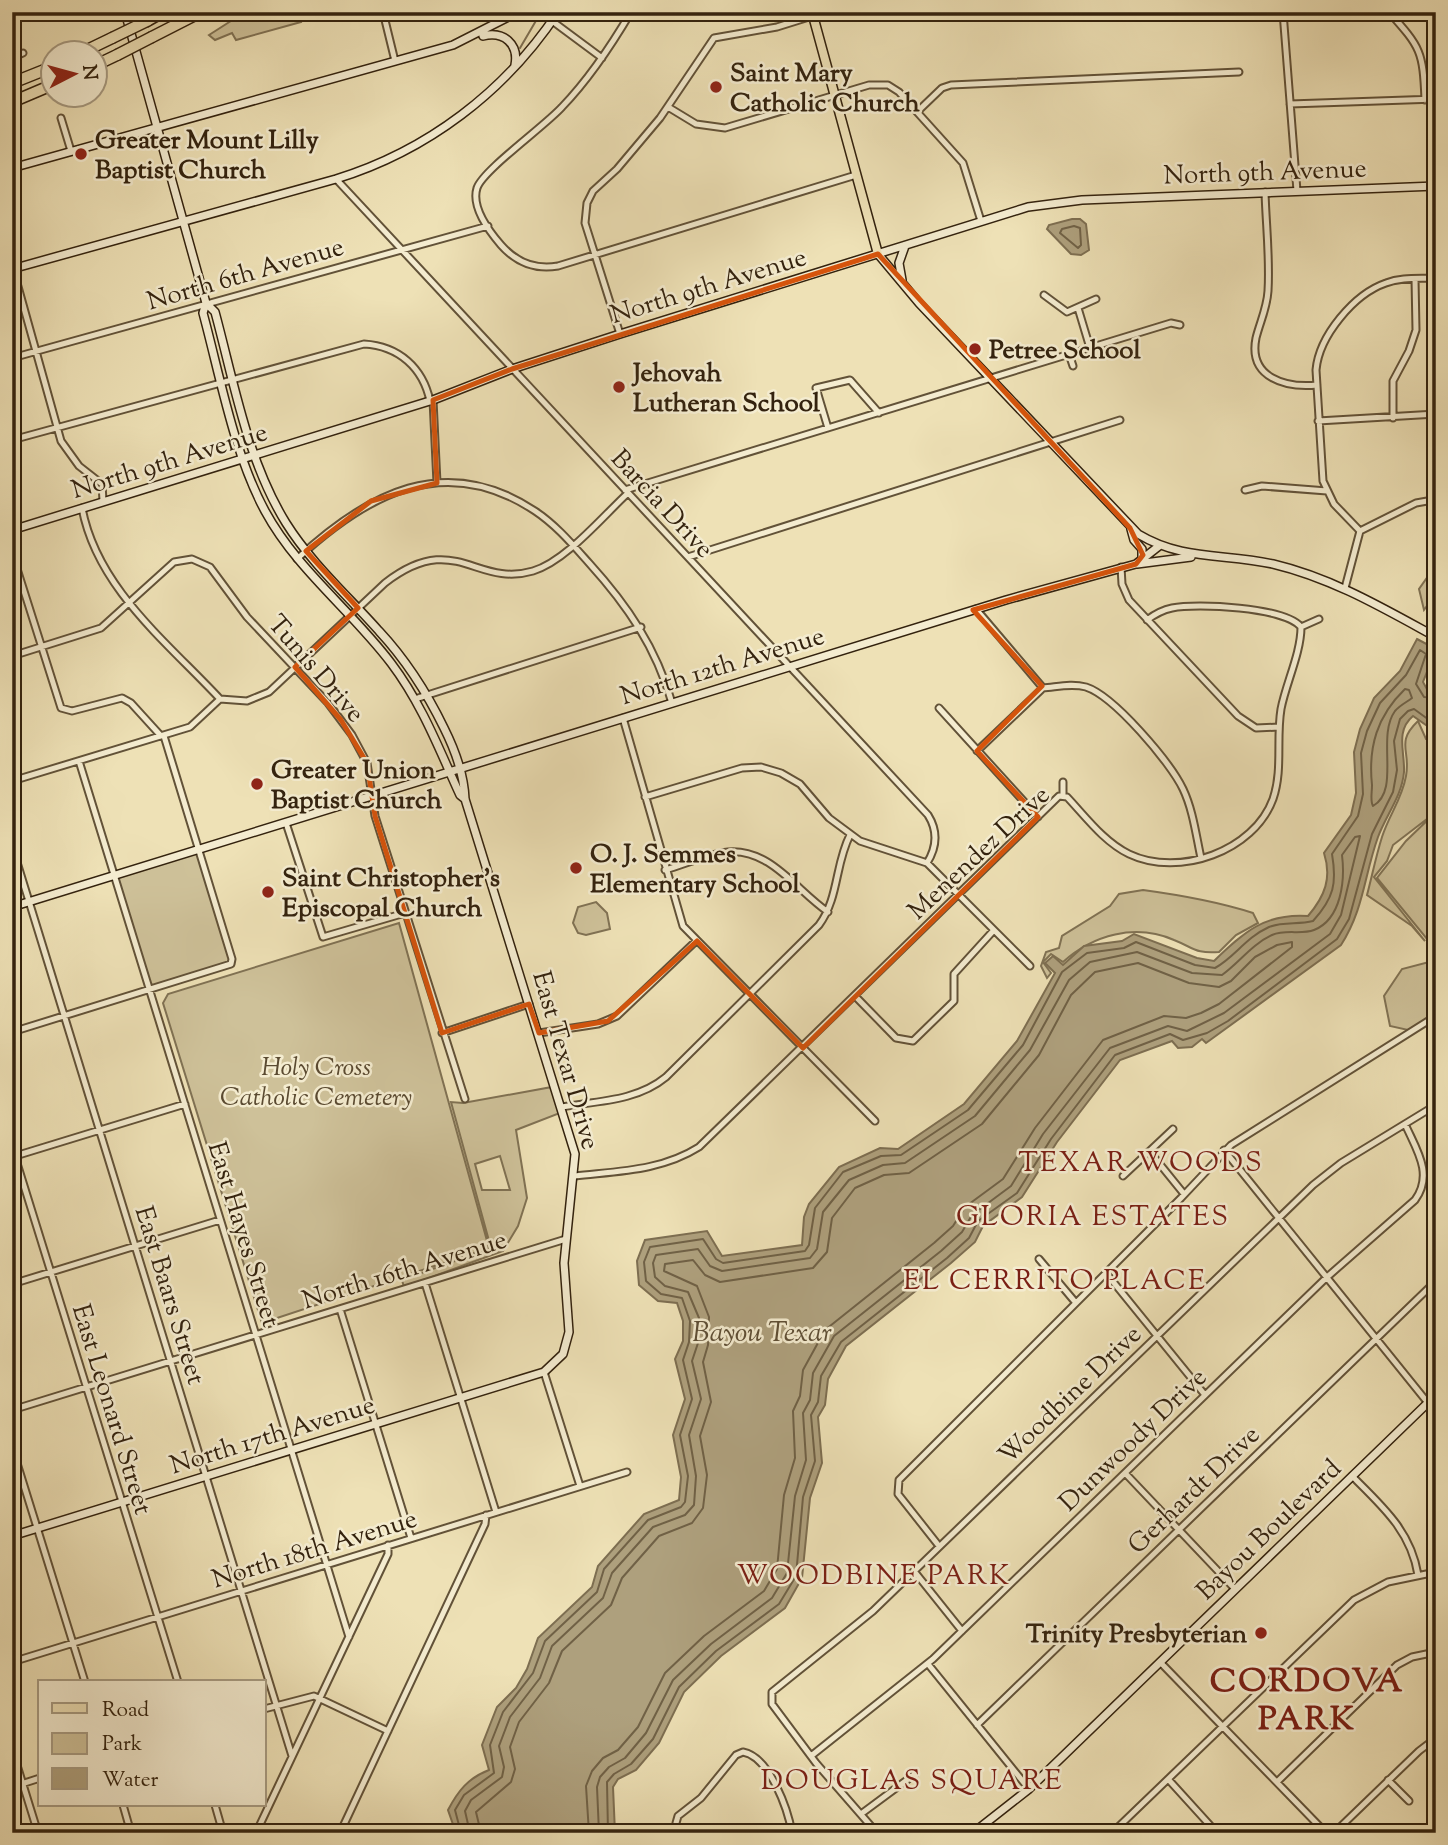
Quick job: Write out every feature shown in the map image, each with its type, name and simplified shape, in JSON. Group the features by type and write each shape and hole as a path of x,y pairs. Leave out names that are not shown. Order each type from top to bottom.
{"highway":[{"path":"108,40 163,12"},
{"path":"108,59 201,12"},
{"path":"12,83 38,73"},
{"path":"12,102 38,91"}],"main road":[{"path":"125,12 206,303 215,312 254,456 279,512 306,551 396,650 425,694 461,768 465,799"},
{"path":"469,38 518,12"},
{"path":"13,268 336,180 384,162 424,141 465,113 513,69 558,12"},
{"path":"812,14 877,254 1130,528 1159,546 1199,555 1271,564 1345,588 1436,637"},
{"path":"12,168 469,38 497,34 507,39 516,53 513,69"},
{"name":"North 9th Avenue","path":"12,530 431,401 512,369 1028,207 1073,200 1436,186"},
{"path":"903,284 899,263 905,246"},
{"path":"206,303 203,313 244,459 265,511 297,559 390,662 415,699 460,795 465,799"},
{"path":"1130,528 1134,540 1142,549 1139,563"},
{"path":"1139,563 1159,546"},
{"name":"North 12th Avenue","path":"12,906 976,609 1121,567 1199,555"},
{"name":"East Texar Drive","path":"465,799 575,1154 564,1280 568,1340 559,1360 544,1372"},
{"name":"North 17th Avenue","path":"12,1536 544,1372"},
{"name":"Bayou Boulevard","path":"973,1833 1029,1789 1436,1395"}],"street":[{"path":"383,12 395,61"},
{"path":"540,12 602,58"},
{"path":"631,12 602,58 562,107 481,180 476,192 477,204 488,226 510,254 532,266 558,267 856,175"},
{"path":"620,334 585,216 589,197 643,140 714,38 777,27 825,12"},
{"path":"1283,12 1297,191"},
{"path":"1389,12 1419,48 1423,62 1425,100"},
{"path":"12,58 23,53"},
{"path":"917,112 942,88 951,85 1239,72"},
{"path":"668,107 696,124 725,128 882,83 894,88 963,163 981,221"},
{"path":"1290,104 1436,99"},
{"path":"61,118 71,151"},
{"name":"Barcia Drive","path":"336,180 928,815 936,836 934,850 927,863"},
{"path":"1265,192 1268,294 1257,337 1256,359 1267,376 1279,383 1297,387 1317,385"},
{"name":"North 6th Avenue","path":"12,358 488,226"},
{"path":"13,268 57,428 72,460 102,484 103,501"},
{"path":"1360,531 1341,513 1327,491 1321,470 1317,385 1319,352 1347,313 1374,288 1394,280 1436,278"},
{"path":"1393,418 1393,381 1409,351 1416,330 1415,279"},
{"path":"1044,295 1063,311 1078,308 1096,299"},
{"path":"1078,308 1090,348"},
{"path":"82,508 95,552 109,578 129,602 220,699 247,701 258,698 295,667 395,575 423,562 457,560 491,571 522,573 551,563 626,492 1171,323 1180,325"},
{"path":"12,440 354,345 374,345 398,353 413,366 424,382 431,401 437,483"},
{"path":"1069,354 1073,366"},
{"path":"828,428 816,388 850,380 879,412"},
{"path":"1318,421 1436,414"},
{"path":"688,557 1120,420"},
{"path":"297,559 341,521 371,501 403,489 437,483 480,487 511,497 547,520 611,587 640,628 662,670 672,703"},
{"path":"1245,490 1262,486 1327,491"},
{"path":"1345,588 1360,531 1416,503 1433,500"},
{"path":"12,553 61,708 69,711 114,698 127,700 162,736 232,959 231,964 12,1032"},
{"name":"Tunis Drive","path":"129,602 168,566 180,560 199,560 214,571 247,617 295,667 352,735 367,763 375,816 465,1099"},
{"path":"1121,567 1125,592 1147,620 1243,722 1263,729 1279,727"},
{"path":"12,656 101,628 129,602"},
{"path":"1147,620 1169,608 1220,607 1272,615 1297,623 1301,627 1320,620"},
{"path":"976,609 1043,688"},
{"name":"Menendez Drive","path":"575,1176 653,1168 688,1154 709,1140 1063,795 1109,840 1131,855 1163,862 1201,858 1242,840 1262,821 1273,798 1279,774 1279,727 1301,627"},
{"path":"415,699 640,628"},
{"path":"977,751 1043,688 1083,686 1099,693 1115,707 1179,782 1190,810 1201,858"},
{"path":"12,781 190,727 220,699"},
{"path":"939,708 1038,817"},
{"path":"623,718 679,916 696,941 875,1121"},
{"name":"East Hayes Street","path":"79,761 349,1637"},
{"path":"645,797 733,769 761,767 781,773 800,784 829,818 850,835 881,850 927,863 1030,967"},
{"path":"1063,782 1063,795"},
{"path":"286,823 323,937 405,913"},
{"path":"561,1107 630,1096 651,1088 820,925 828,912 839,861 850,835"},
{"name":"East Baars Street","path":"12,846 292,1756"},
{"path":"666,870 720,853 750,853 767,861 828,912"},
{"path":"855,996 896,1038 913,1041 951,1006 955,997 954,974 994,930"},
{"path":"539,1033 598,1024 617,1016 696,941"},
{"path":"442,1032 529,1004"},
{"path":"939,1546 898,1494 896,1487 899,1480 1184,1194 1224,1150 1286,1108 1436,1016"},
{"path":"14,1157 185,1104"},
{"name":"Woodbine Drive","path":"811,1756 772,1704 771,1696 775,1689 873,1611 1327,1173 1436,1105"},
{"name":"Dunwoody Drive","path":"811,1756 928,1664 1326,1279 1419,1195 1424,1180 1424,1167 1405,1124"},
{"path":"1123,1176 1172,1129"},
{"name":"East Leonard Street","path":"12,1147 177,1680"},
{"path":"1224,1150 1427,1403"},
{"path":"1150,1152 1184,1194"},
{"path":"12,1284 220,1220"},
{"name":"North 16th Avenue","path":"12,1410 566,1240"},
{"path":"1039,1259 1076,1303"},
{"path":"1106,1273 1205,1395"},
{"name":"Gerhardt Drive","path":"977,1725 1436,1280"},
{"path":"425,1283 495,1512"},
{"path":"341,1309 411,1538"},
{"path":"544,1372 580,1486"},
{"path":"12,1447 84,1680"},
{"name":"North 18th Avenue","path":"12,1662 627,1472"},
{"path":"1125,1473 1235,1590"},
{"path":"1352,1476 1403,1531 1412,1550 1418,1575"},
{"path":"340,1833 485,1524 486,1515"},
{"path":"256,1833 388,1554 388,1545"},
{"path":"915,1571 962,1631"},
{"path":"1112,1833 1354,1600 1388,1582 1436,1572"},
{"path":"1277,1782 1397,1665 1412,1657 1436,1652"},
{"path":"1160,1662 1326,1833"},
{"path":"928,1664 1029,1789"},
{"path":"266,1708 310,1696 320,1698 388,1731"},
{"path":"1334,1833 1436,1738"},
{"path":"12,1749 38,1833"},
{"path":"680,1833 676,1823 680,1813 701,1798 736,1755 743,1752 752,1755 782,1796 792,1833"},
{"path":"811,1756 877,1833"},
{"path":"861,1814 915,1774"},
{"path":"1168,1779 1217,1833"},
{"path":"12,1787 38,1780"},
{"path":"1388,1780 1409,1801"},
{"path":"123,1806 131,1833"},
{"path":"215,1806 223,1833"}],"highlighted area":[{"path":"878,254 1130,528 1143,555 1136,564 973,610 1042,686 977,751 1038,817 803,1048 697,941 608,1021 539,1033 529,1004 442,1033 375,816 367,763 341,720 295,667 358,608 306,551 371,501 437,483 433,400 512,369"}],"green space":[{"path":"245,12 299,12 301,22 236,40 232,33 215,40 209,35"},
{"path":"1436,565 1436,607 1429,603 1424,610 1419,589"},
{"path":"1418,721 1426,739 1436,738 1436,796 1429,799 1430,803 1436,805 1436,812 1393,845 1387,861 1374,877 1425,941 1412,926 1367,895 1382,837 1404,784 1407,767 1405,741"},
{"path":"1434,814 1436,950 1377,878 1406,841"},
{"path":"198,849 231,964 149,989 114,875"},
{"path":"1143,890 1198,899 1253,913 1258,923 1236,935 1219,952 1200,951 1144,932 1115,934 1088,945 1063,962 1051,954 1043,962 1051,973 1047,978 1041,966 1046,952 1059,948 1062,936 1110,906 1119,894"},
{"path":"596,902 607,913 610,929 586,935 578,933 573,923 578,907"},
{"name":"Holy Cross Catholic Cemetery","path":"399,923 489,1248 262,1323 163,1003 168,994"},
{"path":"1432,949 1436,954 1436,1013 1408,1030 1390,1026 1384,996 1402,969 1433,961"},
{"path":"552,1087 560,1113 516,1130 527,1198 518,1226 503,1251 404,1287 402,1280 491,1248 451,1102 463,1103","holes":["500,1156 510,1190 482,1190 475,1164"]}],"water":[{"path":"1080,219 1086,224 1089,250 1081,255 1071,254 1047,229 1049,225"},
{"name":"Bayou Texar","path":"1417,639 1436,649 1423,682 1428,691 1436,691 1436,732 1413,716 1404,728 1403,781 1378,837 1355,918 1341,945 1206,1043 1202,1039 1192,1047 1178,1048 1172,1041 1120,1060 1057,1142 1022,1197 983,1226 975,1242 951,1263 846,1346 828,1379 825,1405 818,1417 822,1463 810,1498 802,1578 785,1608 721,1656 684,1692 659,1743 636,1770 618,1779 613,1787 615,1833 456,1833 448,1810 464,1786 489,1770 482,1745 497,1707 516,1688 527,1669 538,1638 592,1587 598,1566 644,1514 679,1500 681,1477 673,1435 685,1399 675,1359 683,1341 683,1321 677,1303 658,1301 639,1285 637,1261 645,1240 707,1231 722,1256 802,1245 804,1217 809,1204 839,1167 880,1148 898,1149 964,1104 1017,1041 1055,973 1045,963 1053,956 1063,965 1084,946 1122,941 1134,934 1197,958 1214,961 1256,926 1279,918 1308,916 1323,894 1327,879 1324,853 1351,815 1356,793 1354,752 1360,729 1374,698 1400,671"}],"waterway":[{"path":"520,48 537,19"}],"place":[{"name":"Saint Mary Catholic Church","path":"716,87"},
{"name":"Greater Mount Lilly Baptist Church","path":"81,154"},
{"name":"Petree School","path":"975,349"},
{"name":"Jehovah Lutheran School","path":"619,387"},
{"name":"Greater Union Baptist Church","path":"257,784"},
{"name":"O. J. Semmes Elementary School","path":"576,868"},
{"name":"Saint Christopher's Episcopal Church","path":"268,892"},
{"name":"Trinity Presbyterian","path":"1261,1633"}],"district":[{"name":"TEXAR WOODS","path":"1141,1161"},
{"name":"GLORIA ESTATES","path":"1093,1215"},
{"name":"EL CERRITO PLACE","path":"1055,1279"},
{"name":"WOODBINE PARK","path":"874,1574"},
{"name":"CORDOVA PARK","path":"1307,1698"},
{"name":"DOUGLAS SQUARE","path":"912,1779"}]}
